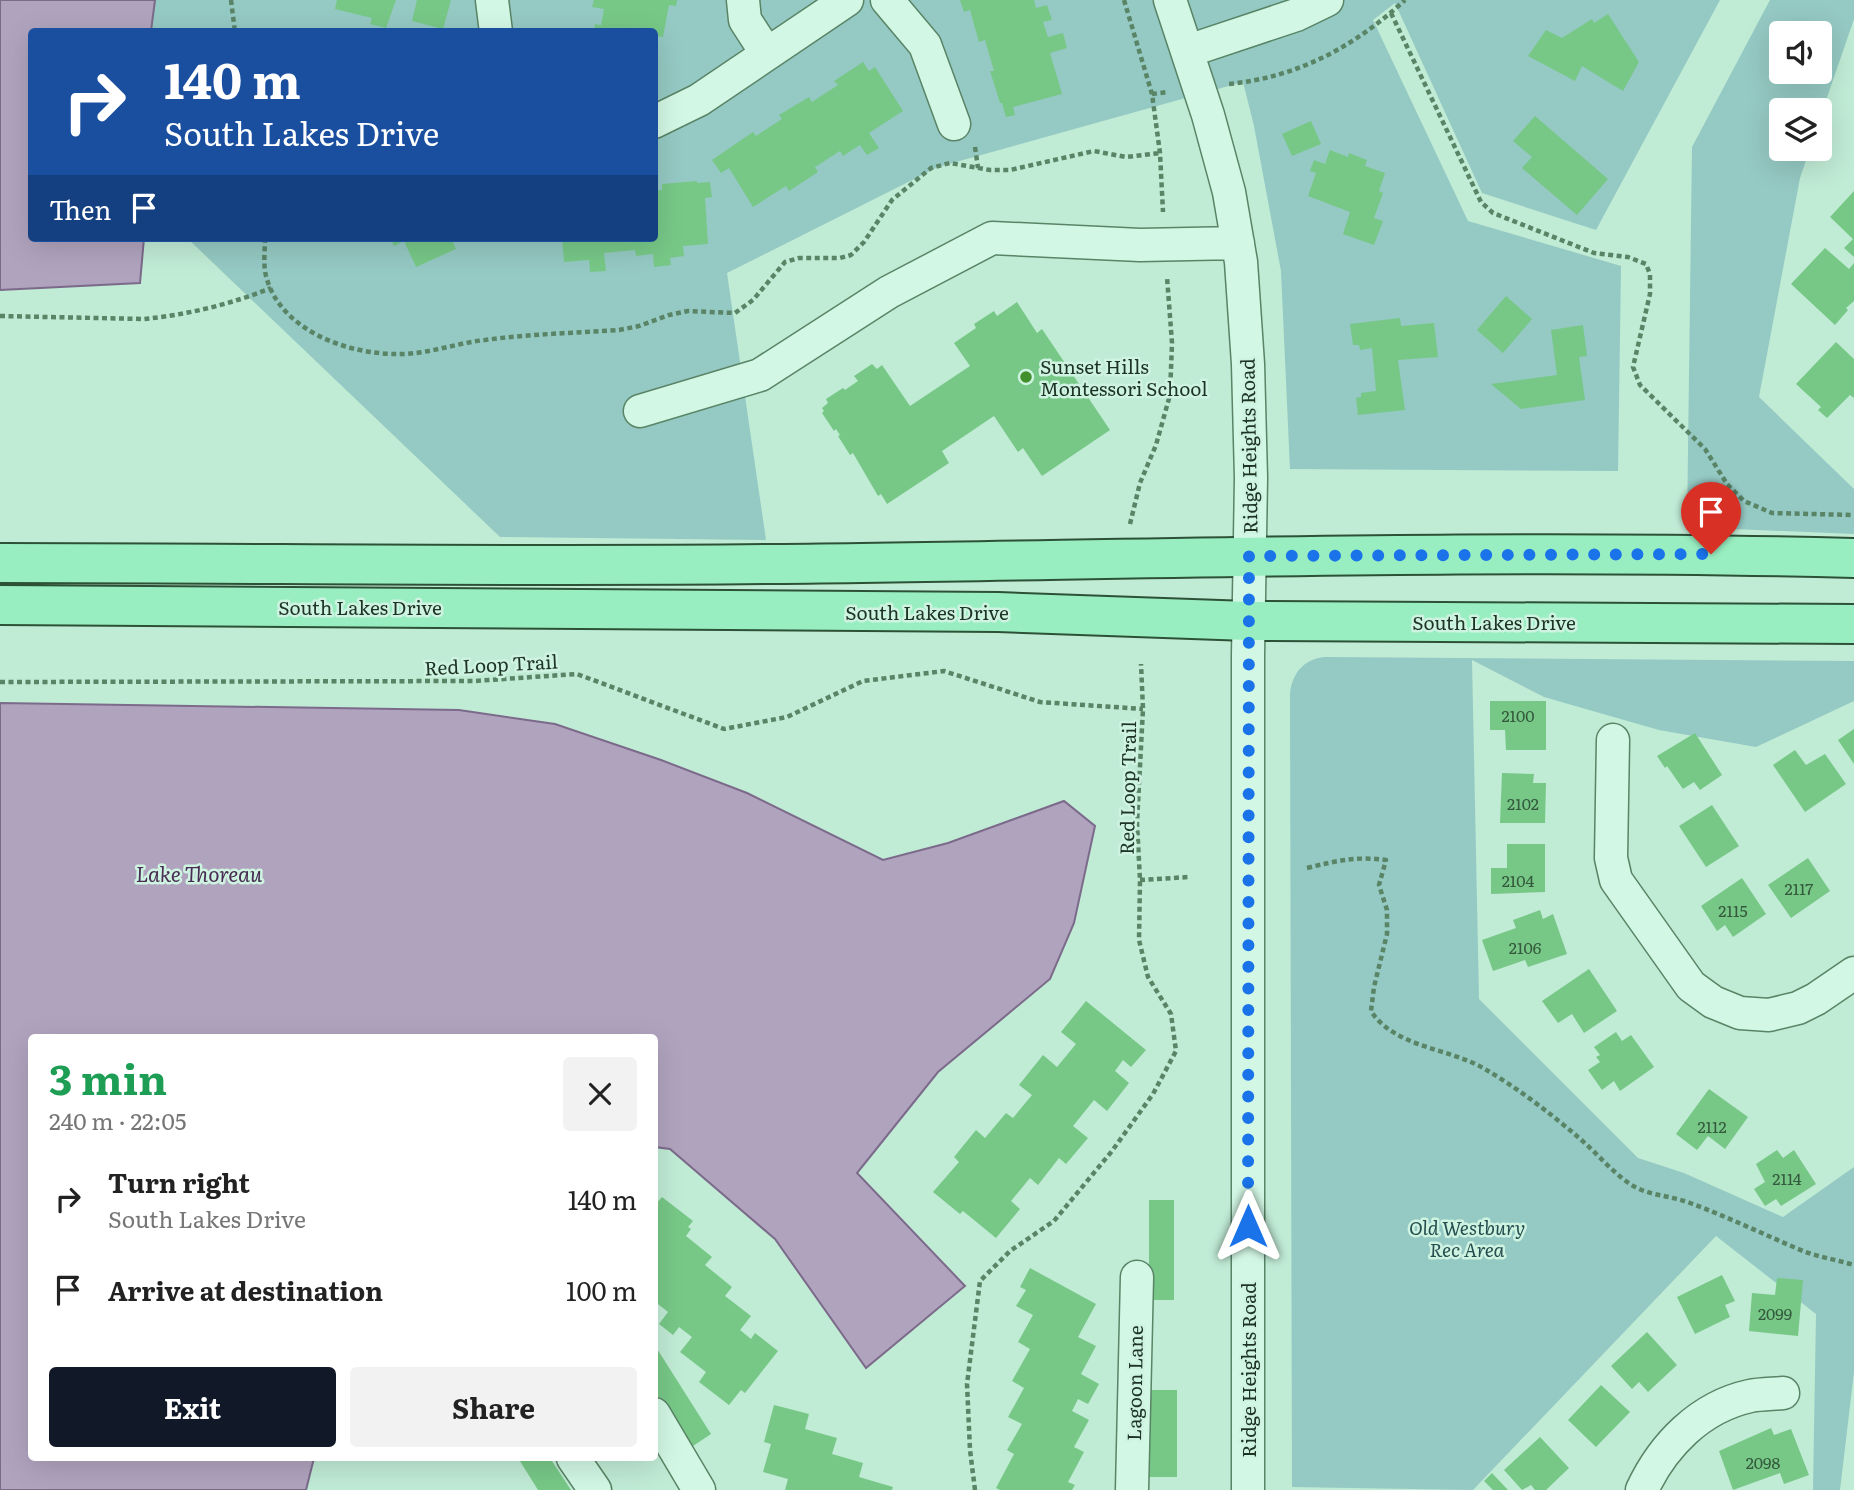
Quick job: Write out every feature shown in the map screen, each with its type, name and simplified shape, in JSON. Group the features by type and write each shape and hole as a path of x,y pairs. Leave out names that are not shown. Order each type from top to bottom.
{"main road":[{"path":"0,563 770,564 1249,556 1711,554 1854,558"},
{"name":"South Lakes Drive","path":"0,605 986,612 1248,621 1854,624"}],"street":[{"path":"492,0 496,28"},
{"path":"743,0 745,20 767,54"},
{"path":"658,120 699,100 847,0"},
{"path":"887,0 925,45 954,124"},
{"name":"Ridge Heights Road","path":"1170,0 1188,51 1228,192 1238,243 1248,364 1251,478 1248,621 1248,1490"},
{"path":"1188,51 1296,15 1327,0"},
{"path":"640,411 760,375 889,292 992,238 1140,245 1238,243"},
{"path":"1613,740 1611,858 1616,880 1691,986 1713,1002 1740,1013 1769,1015 1798,1009 1854,973"},
{"name":"Lagoon Lane","path":"1132,1490 1137,1276"},
{"path":"1653,1484 1668,1448 1694,1422 1717,1408 1750,1396 1783,1393"},
{"path":"658,1421 699,1490"},
{"path":"575,1461 595,1490"}],"path":[{"path":"231,0 234,28"},
{"path":"1124,0 1152,94 1160,153 1172,343 1170,395 1129,525"},
{"path":"1152,94 1273,78 1315,62 1357,39 1405,0"},
{"path":"1391,13 1481,202 1487,208 1493,213 1594,253 1628,257 1646,264 1650,274 1650,293 1633,367 1640,385 1705,449 1727,484 1744,501 1772,513 1854,515"},
{"path":"265,242 266,276 271,288 289,314 305,329 331,342 400,355 483,340 618,330 688,311 736,313 753,300 785,262 799,258 840,258 851,254 864,242 892,200 931,168 950,163 990,170 1010,170 1094,151 1126,157 1160,153"},
{"path":"0,316 144,319 166,317 253,296 271,288"},
{"path":"1141,664 1143,709"},
{"name":"Red Loop Trail","path":"0,682 475,681 577,674 724,729 787,718 863,681 944,671 1040,702 1143,709 1137,824 1139,940 1148,977 1171,1014 1176,1051 1146,1104 1112,1151 1054,1221 1010,1251 980,1281 967,1384 975,1490"},
{"path":"1307,868 1342,859 1366,857 1386,860 1379,885 1387,910 1387,934 1371,1011 1378,1021 1396,1034 1474,1062 1493,1074 1577,1136 1629,1183 1649,1195 1668,1195 1733,1219 1806,1252 1854,1265"},
{"path":"1140,880 1189,877"}],"green space":[{"path":"155,0 1720,0 1596,230 1482,193 1395,3 1373,20 1468,221 1621,266 1618,471 1290,469 1281,271 1254,126 1243,82 938,167 727,273 766,540 500,537 191,242 658,242 658,28 152,28"},
{"path":"1770,0 1854,0 1854,19 1832,83 1832,21 1769,21 1769,84 1832,84 1827,98 1769,98 1769,161 1806,161 1800,178 1759,397 1854,489 1854,534 1687,527 1692,147"},
{"name":"Old Westbury Rec Area","path":"1317,658 1854,661 1854,701 1756,747 1659,730 1544,697 1472,660 1479,999 1638,1158 1684,1173 1783,1217 1854,1167 1854,1372 1840,1490 1813,1490 1816,1314 1716,1236 1473,1490 1292,1487 1290,694 1293,680 1300,669"}],"water":[{"path":"0,0 155,0 151,28 28,28 28,242 144,242 140,283 0,290"},
{"name":"Lake Thoreau","path":"0,703 459,710 555,724 747,793 883,860 948,843 1064,801 1095,826 1074,923 1050,979 938,1072 857,1173 965,1286 866,1368 775,1239 670,1149 658,1147 658,1034 28,1034 28,1461 313,1461 306,1490 0,1490"}],"building":[{"path":"337,0 396,0 386,28 370,24 372,18 335,9"},
{"path":"417,0 451,0 443,28 412,21"},
{"path":"594,0 677,0 676,6 669,5 663,37 658,36 658,28 594,28 595,24 601,25 604,9 592,7"},
{"path":"960,0 1034,0 1036,8 1047,5 1052,20 1043,22 1048,37 1063,33 1067,48 1050,53 1062,94 1013,107 1015,115 1006,117 990,71 994,71 985,40 979,42 970,10 964,12"},
{"path":"1608,14 1639,62 1623,91 1582,66 1575,81 1528,56 1546,30 1562,38 1592,19 1594,23"},
{"path":"863,62 869,71 875,67 903,111 869,133 879,148 867,155 860,145 843,156 840,151 815,167 818,172 789,191 786,186 753,207 729,168 721,173 712,160 753,132 756,136 782,119 779,115 809,97 812,102 838,85 834,81"},
{"path":"1535,116 1608,179 1577,215 1522,168 1532,157 1513,141"},
{"path":"1311,121 1321,144 1292,156 1282,134"},
{"path":"1330,150 1367,160 1365,166 1385,173 1379,191 1383,193 1374,218 1383,221 1374,245 1343,234 1350,212 1308,196 1316,173 1310,171 1314,160 1325,164"},
{"path":"710,182 712,197 705,198 708,244 683,246 684,256 670,258 671,265 654,267 653,254 636,256 635,250 604,253 606,271 590,272 589,260 564,262 562,242 658,242 658,190 662,190 662,184"},
{"path":"1854,191 1854,257 1844,248 1853,239 1830,217"},
{"path":"404,242 453,242 456,249 416,267"},
{"path":"1825,248 1849,269 1854,263 1854,301 1835,325 1791,284"},
{"path":"1506,296 1532,319 1503,353 1477,330"},
{"path":"1017,302 1037,333 1042,329 1110,430 1042,476 1023,448 1018,452 994,416 942,451 949,463 887,504 881,494 878,496 853,453 850,455 836,429 834,431 822,413 822,408 828,403 826,399 858,381 854,376 872,364 877,369 882,365 910,406 970,366 954,343 976,328 974,324 994,311 997,316"},
{"path":"1400,318 1401,326 1434,323 1438,357 1398,360 1405,410 1358,415 1356,398 1361,397 1361,393 1376,391 1372,348 1360,350 1359,345 1353,345 1350,324"},
{"path":"1583,325 1587,356 1579,357 1585,400 1521,409 1491,384 1557,375 1551,330"},
{"path":"1836,342 1854,359 1854,398 1850,395 1827,418 1818,410 1821,407 1796,384"},
{"path":"1490,701 1546,701 1546,750 1506,750 1505,730 1490,730"},
{"path":"1854,729 1854,764 1838,740"},
{"path":"1695,733 1722,775 1700,790 1694,782 1683,789 1657,756"},
{"path":"1795,750 1806,765 1825,754 1846,784 1805,812 1773,765"},
{"path":"1502,773 1534,774 1533,783 1546,783 1545,823 1500,823"},
{"path":"1712,805 1739,846 1706,867 1679,826"},
{"path":"1507,844 1545,844 1545,892 1491,894 1491,868 1507,868"},
{"path":"1808,858 1830,891 1791,918 1768,885"},
{"path":"1742,878 1766,914 1733,937 1725,925 1717,931 1701,906"},
{"path":"1540,910 1543,919 1553,914 1567,954 1528,967 1525,960 1493,971 1482,940 1516,928 1513,920"},
{"path":"1589,969 1617,1011 1584,1033 1572,1014 1558,1023 1542,1001"},
{"path":"1086,1001 1146,1050 1131,1067 1123,1060 1115,1071 1129,1083 1107,1111 1094,1100 1073,1126 1088,1138 1066,1164 1059,1158 1038,1185 1030,1178 1011,1201 1020,1209 996,1238 963,1211 960,1214 933,1192 959,1162 954,1157 976,1130 985,1138 1006,1113 1013,1118 1032,1095 1019,1085 1043,1055 1057,1067 1076,1044 1061,1032"},
{"path":"1616,1032 1622,1041 1631,1035 1654,1067 1620,1091 1614,1081 1602,1090 1588,1070 1600,1062 1596,1057 1600,1055 1594,1047"},
{"path":"1709,1089 1748,1117 1725,1149 1708,1136 1697,1150 1676,1134"},
{"path":"1777,1150 1783,1158 1794,1150 1816,1184 1781,1206 1776,1199 1765,1206 1754,1189 1765,1182 1756,1164"},
{"path":"662,1197 693,1221 686,1236 712,1257 705,1265 732,1287 725,1296 751,1316 740,1330 751,1339 755,1333 778,1351 745,1393 741,1390 729,1405 699,1382 706,1372 680,1352 692,1337 679,1327 673,1335 659,1324 668,1312 658,1304 658,1202"},
{"path":"1149,1200 1174,1200 1174,1300 1149,1300"},
{"path":"1030,1268 1096,1304 1078,1337 1096,1346 1081,1374 1099,1384 1088,1404 1078,1399 1072,1411 1089,1420 1074,1447 1084,1452 1068,1482 1075,1485 1072,1490 996,1488 1014,1454 1007,1450 1022,1424 1008,1417 1024,1388 1012,1381 1030,1349 1018,1342 1033,1315 1016,1306 1026,1290 1020,1287"},
{"path":"1722,1275 1735,1301 1725,1305 1730,1317 1695,1334 1677,1297"},
{"path":"1777,1278 1803,1280 1798,1336 1749,1331 1752,1293 1775,1295"},
{"path":"1647,1332 1677,1365 1648,1392 1639,1382 1632,1389 1611,1366"},
{"path":"658,1350 711,1434 687,1450 658,1404"},
{"path":"1601,1385 1630,1412 1596,1447 1568,1420"},
{"path":"1149,1390 1177,1390 1177,1477 1148,1477"},
{"path":"774,1405 809,1414 805,1429 837,1438 832,1454 863,1463 859,1477 893,1487 892,1490 785,1490 788,1479 763,1472 771,1444 764,1442"},
{"path":"1771,1428 1774,1435 1791,1429 1809,1475 1784,1484 1780,1473 1733,1490 1719,1451"},
{"path":"1540,1437 1569,1468 1546,1490 1535,1490 1531,1485 1522,1490 1504,1470"},
{"path":"520,1461 552,1461 571,1490 538,1490"},
{"path":"1492,1473 1508,1490 1493,1490 1484,1481"}],"place":[{"name":"Sunset Hills Montessori School","path":"1026,377"}],"route":[{"path":"1248,1226 1249,556 1711,554"}]}
